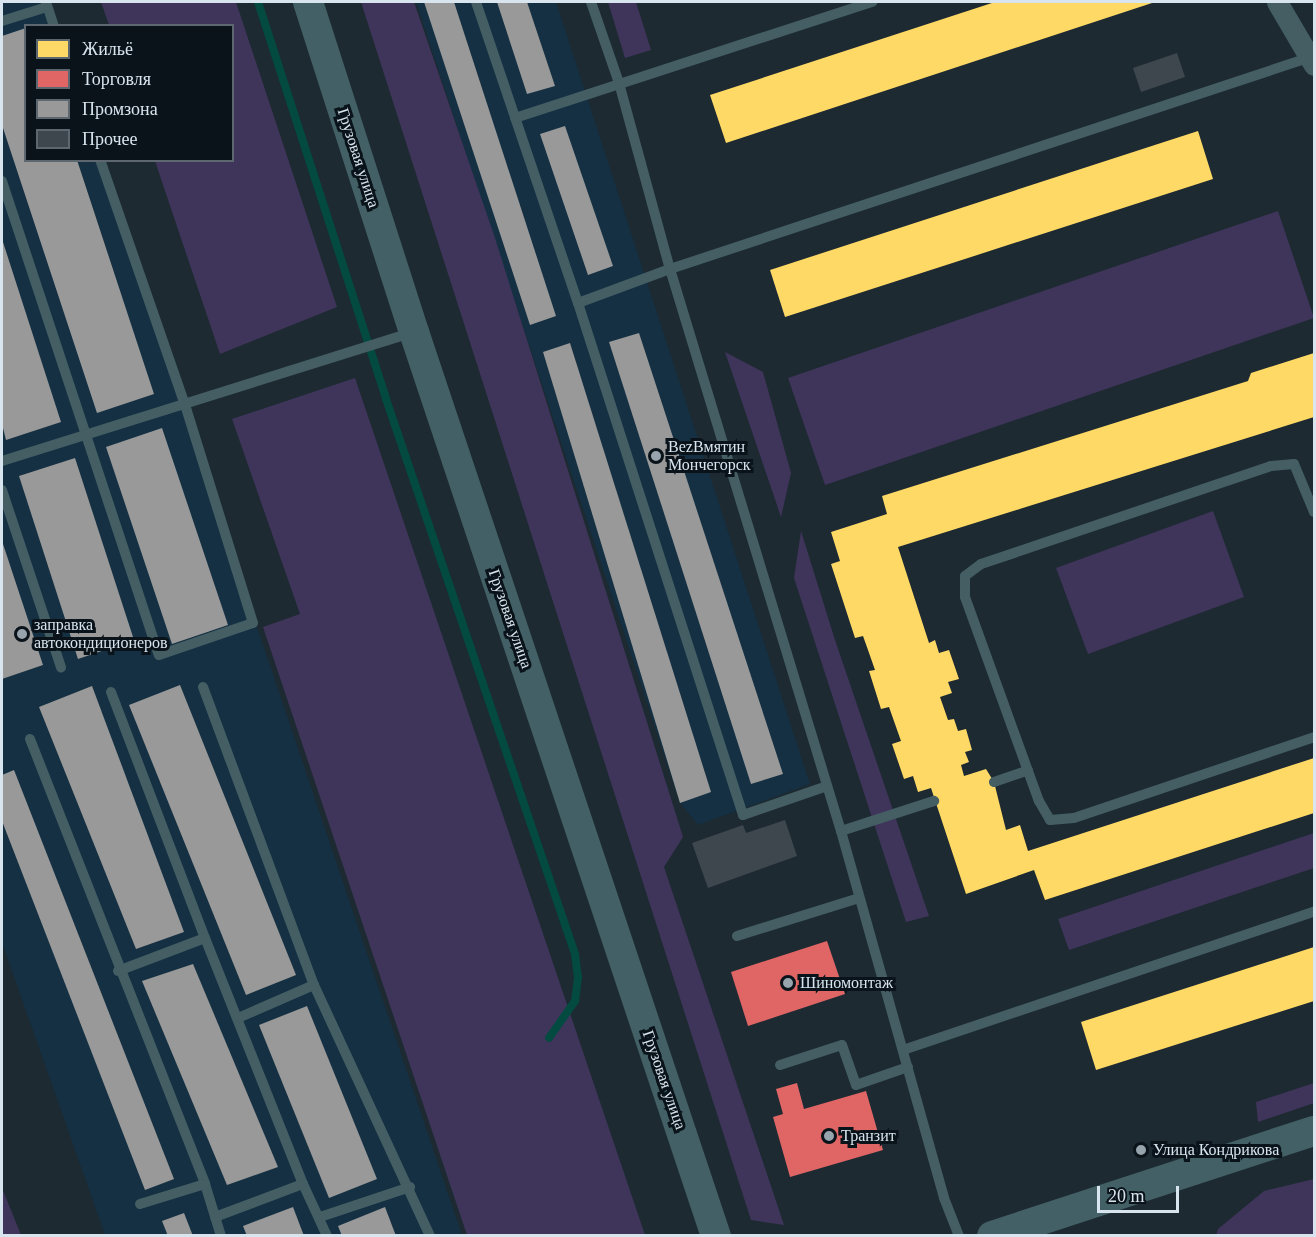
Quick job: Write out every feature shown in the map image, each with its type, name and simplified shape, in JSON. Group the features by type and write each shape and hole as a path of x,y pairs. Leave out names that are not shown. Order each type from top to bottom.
{"main road":[{"name":"Грузовая улица","path":"308,2 414,332 716,1236"},
{"path":"992,1236 1314,1131"}],"street":[{"path":"1277,2 1313,61"}],"lane":[{"path":"476,2 578,303 743,815 827,786"},
{"path":"591,2 619,83 670,269 841,831 958,1236"},
{"path":"515,118 873,2"},
{"path":"2,21 46,4 53,24"},
{"path":"578,303 670,269 1313,61"},
{"path":"2,181 159,655 253,623 184,402 101,162"},
{"path":"2,461 85,432 414,332"},
{"path":"1314,512 1294,464 1271,466 981,564 965,576 965,597 1028,770 1050,820 1074,818 1314,737"},
{"path":"2,490 61,667"},
{"path":"203,687 314,985 410,1187 430,1236"},
{"path":"111,692 205,938 303,1184 320,1216 327,1236"},
{"path":"30,739 118,971 205,1184 221,1236"},
{"path":"994,782 1028,770"},
{"path":"841,831 934,801"},
{"path":"737,936 859,898"},
{"path":"903,1050 1314,912"},
{"path":"118,971 205,938"},
{"path":"237,1018 314,985"},
{"path":"780,1065 842,1045 855,1085 908,1066"},
{"path":"140,1204 205,1184"},
{"path":"215,1218 303,1184"},
{"path":"320,1216 410,1187"}],"shaded area":[{"path":"2,2 45,2 54,24 24,24 24,162 100,162 462,1235 105,1235 2,943"},
{"path":"101,2 236,2 337,307 220,354 155,162 234,162 234,24 109,24"},
{"path":"361,2 414,2 495,238 683,837 664,867 784,1225 751,1220"},
{"path":"416,2 556,2 810,784 698,825 680,803"},
{"path":"608,2 636,2 651,50 625,58"},
{"path":"1278,211 1314,318 825,485 788,378"},
{"path":"725,352 763,372 791,473 781,517"},
{"path":"355,378 645,1235 467,1235 263,627 300,614 232,419"},
{"path":"1213,511 1244,597 1088,654 1056,568"},
{"path":"801,531 835,640 929,916 906,922 794,578"},
{"path":"1314,833 1314,868 1069,950 1058,919"},
{"path":"1314,1083 1314,1103 1258,1122 1256,1102"},
{"path":"1314,1179 1314,1235 1216,1235 1218,1229 1264,1191"},
{"path":"2,1188 21,1235 2,1235"}],"building: Жильё":[{"path":"995,2 1152,3 726,143 710,95"},
{"path":"1198,131 1213,179 785,317 770,270"},
{"path":"1314,353 1314,417 898,547 929,643 935,640 939,653 949,650 959,679 948,682 952,693 940,697 948,720 954,719 958,731 966,729 972,750 965,752 969,762 961,765 964,776 986,769 994,782 1006,830 1020,825 1028,851 1314,758 1314,813 1045,900 1034,870 966,894 931,788 918,792 913,776 904,779 892,744 901,741 889,707 881,709 869,671 875,670 863,636 855,638 831,564 840,561 831,532 887,514 882,496 1248,381 1251,373"},
{"path":"1314,947 1314,1001 1096,1070 1081,1022"}],"building: Торговля":[{"name":"Шиномонтаж","path":"827,941 845,994 748,1026 731,972"},
{"name":"Транзит","path":"797,1083 804,1109 866,1091 883,1150 790,1177 773,1117 783,1114 776,1089"}],"building: Промзона":[{"path":"424,2 454,2 556,316 530,325"},
{"path":"497,2 527,2 555,86 527,94"},
{"path":"24,29 24,162 78,162 154,394 97,413 2,125 2,36"},
{"path":"565,126 613,266 588,275 540,134"},
{"path":"2,239 61,422 6,440 2,424"},
{"path":"639,333 783,774 751,784 609,342"},
{"path":"570,343 711,792 680,803 543,352"},
{"path":"162,428 228,625 172,644 106,447"},
{"path":"75,458 134,640 78,659 19,476"},
{"path":"2,541 43,665 2,679"},
{"path":"180,685 296,975 246,995 129,705"},
{"path":"92,686 184,932 136,949 39,707"},
{"path":"14,770 174,1179 145,1190 2,821 2,775"},
{"path":"193,964 278,1167 227,1185 142,981"},
{"path":"307,1006 377,1179 329,1198 259,1025"},
{"path":"293,1207 304,1236 247,1236 243,1226"},
{"path":"385,1207 396,1236 342,1236 338,1226"},
{"path":"184,1213 193,1236 168,1236 162,1221"}],"building: Прочее":[{"path":"1177,53 1185,77 1141,92 1133,68"},
{"path":"785,820 797,856 708,888 692,843 743,825 746,833"}],"waterway":[{"path":"258,2 386,399 575,954 578,977 575,1001 549,1038"}],"place":[{"name":"BezВмятин Мончегорск","path":"656,456"},
{"name":"заправка автокондиционеров","path":"22,634"},
{"name":"Шиномонтаж","path":"788,983"},
{"name":"Транзит","path":"829,1136"},
{"name":"Улица Кондрикова","path":"1141,1150"}]}
